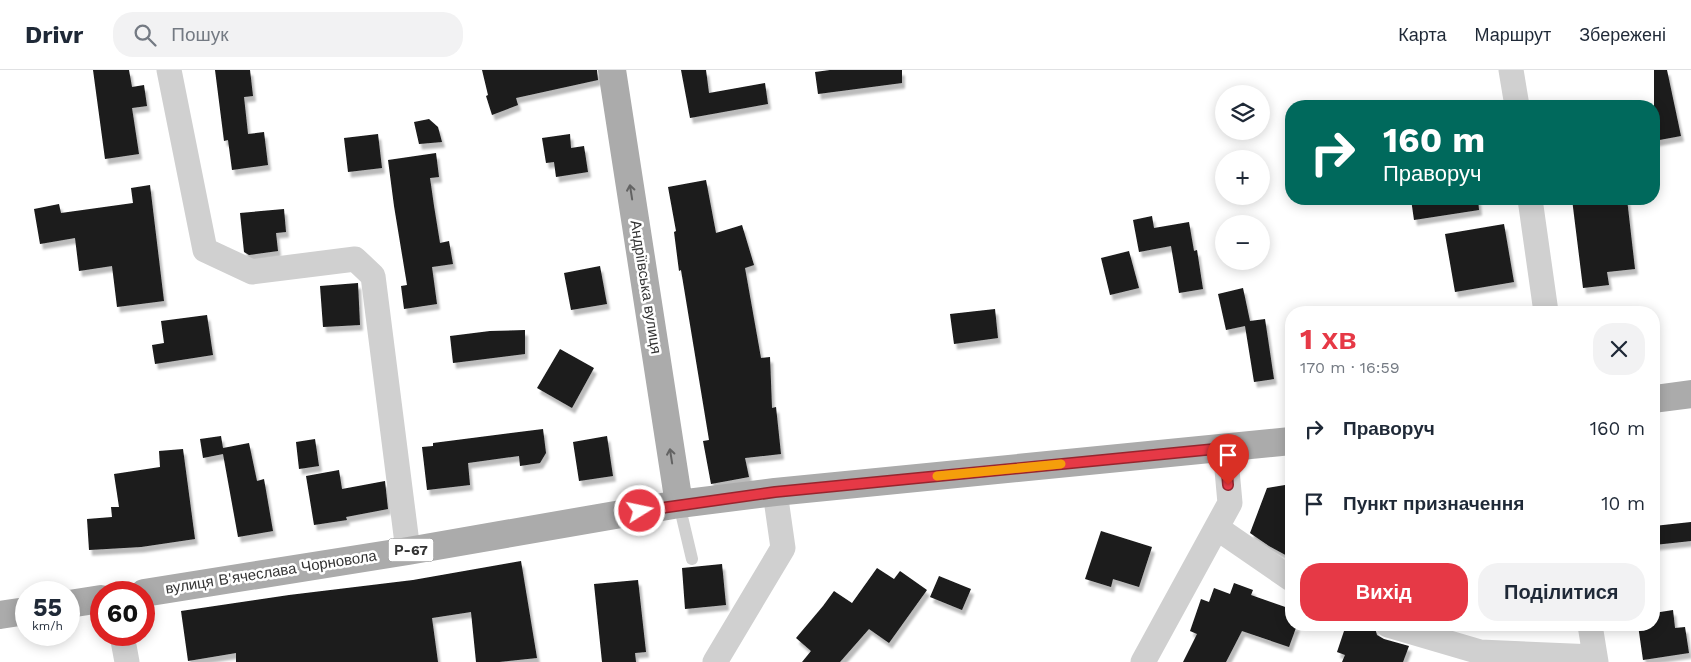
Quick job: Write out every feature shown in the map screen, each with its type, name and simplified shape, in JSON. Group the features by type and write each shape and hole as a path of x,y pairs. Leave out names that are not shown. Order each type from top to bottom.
{"main road":[{"name":"Андріївська вулиця","path":"612,70 679,504"},
{"path":"1660,399 1691,394"},
{"name":"вулиця В'ячеслава Чорновола","path":"155,591 408,551 679,504 775,492 1285,442"},
{"path":"0,615 15,613"}],"street":[{"path":"169,70 205,250 252,272 355,259 373,276 408,551"},
{"path":"1511,70 1515,100"},
{"path":"1531,205 1545,306"},
{"path":"1143,662 1230,503 1225,448"},
{"path":"715,662 783,548 775,492"},
{"path":"1217,528 1285,575"},
{"path":"1408,631 1480,652 1595,660 1591,631"},
{"path":"124,646 127,662"}],"lane":[{"path":"679,504 692,559"}],"building":[{"path":"93,70 129,70 132,87 144,85 147,106 132,108 139,154 105,159"},
{"path":"215,70 250,70 253,96 244,97 248,134 264,132 268,165 232,170 228,140 224,141"},
{"path":"482,70 597,70 598,80 516,98 518,105 492,115 486,96 488,95"},
{"path":"681,70 706,70 709,93 765,83 768,104 690,118"},
{"path":"830,70 902,70 902,83 818,94 815,72"},
{"path":"1654,70 1667,70 1681,136 1660,140 1660,100 1654,100"},
{"path":"429,119 438,127 442,142 419,144 414,122"},
{"path":"378,134 382,168 348,172 344,138"},
{"path":"570,134 571,148 584,146 588,172 556,177 554,162 546,163 542,138"},
{"path":"436,153 439,177 430,178 434,206 440,243 449,241 453,264 432,267 437,304 404,309 401,286 407,285 388,160"},
{"path":"706,180 716,233 742,225 754,265 745,268 761,358 770,357 772,408 776,407 781,454 745,458 749,477 711,484 703,441 709,440 681,270 679,271 674,232 676,231 668,187"},
{"path":"150,185 164,301 117,307 112,266 79,271 75,238 40,244 34,209 59,204 61,213 133,203 131,188"},
{"path":"1412,205 1479,205 1479,210 1414,220"},
{"path":"1573,205 1628,205 1635,269 1607,272 1609,285 1583,288"},
{"path":"284,209 286,232 276,233 278,251 249,255 244,252 240,213"},
{"path":"1152,216 1154,228 1189,222 1194,251 1197,250 1203,289 1179,293 1171,246 1139,252 1133,220"},
{"path":"1504,224 1514,282 1455,292 1445,234"},
{"path":"1129,251 1139,288 1110,295 1101,258"},
{"path":"600,266 607,304 571,310 564,273"},
{"path":"358,283 360,325 323,327 320,286"},
{"path":"1243,288 1250,321 1265,319 1274,379 1254,382 1245,326 1226,330 1218,294"},
{"path":"995,309 998,338 954,344 950,314"},
{"path":"207,315 213,355 155,364 152,345 164,343 161,321"},
{"path":"525,330 525,354 453,363 450,336 490,331"},
{"path":"560,349 594,368 572,408 537,388"},
{"path":"543,429 546,453 540,463 520,466 519,456 468,463 470,485 427,490 422,447 433,446 433,443"},
{"path":"221,436 223,448 249,443 257,481 264,479 273,531 238,537 223,454 203,458 200,439"},
{"path":"607,436 613,476 579,481 573,442"},
{"path":"315,439 319,466 299,469 296,442"},
{"path":"183,449 195,539 141,547 89,550 87,519 112,517 111,507 119,507 114,474 160,467 159,451"},
{"path":"339,470 342,489 385,481 388,509 346,517 347,520 314,525 306,476"},
{"path":"1285,485 1285,555 1250,533 1267,488"},
{"path":"1691,522 1691,541 1660,544 1660,525"},
{"path":"1101,531 1152,547 1139,587 1113,579 1111,587 1085,579"},
{"path":"521,561 537,658 499,662 476,662 471,612 432,618 438,662 236,662 236,653 188,661 181,611 289,595 413,580"},
{"path":"722,564 726,605 685,609 682,568"},
{"path":"877,568 894,579 900,571 927,590 889,643 869,629 840,662 802,662 811,651 796,638 834,591 852,603"},
{"path":"939,576 971,589 962,610 930,597"},
{"path":"638,580 646,652 635,653 636,662 602,662 594,584"},
{"path":"1234,583 1253,590 1251,595 1285,607 1285,631 1295,631 1289,647 1242,631 1226,662 1183,662 1197,634 1190,631 1201,599 1209,602 1214,588 1230,594"},
{"path":"1673,610 1675,628 1685,627 1689,653 1643,660 1639,631 1660,631 1660,612"},
{"path":"1344,631 1376,631 1377,635 1384,639 1409,646 1403,662 1342,662 1345,655 1337,652"}],"slow traffic":[{"path":"937,476 1061,464"}],"route":[{"path":"640,511 775,492 1225,448 1228,485"}]}
